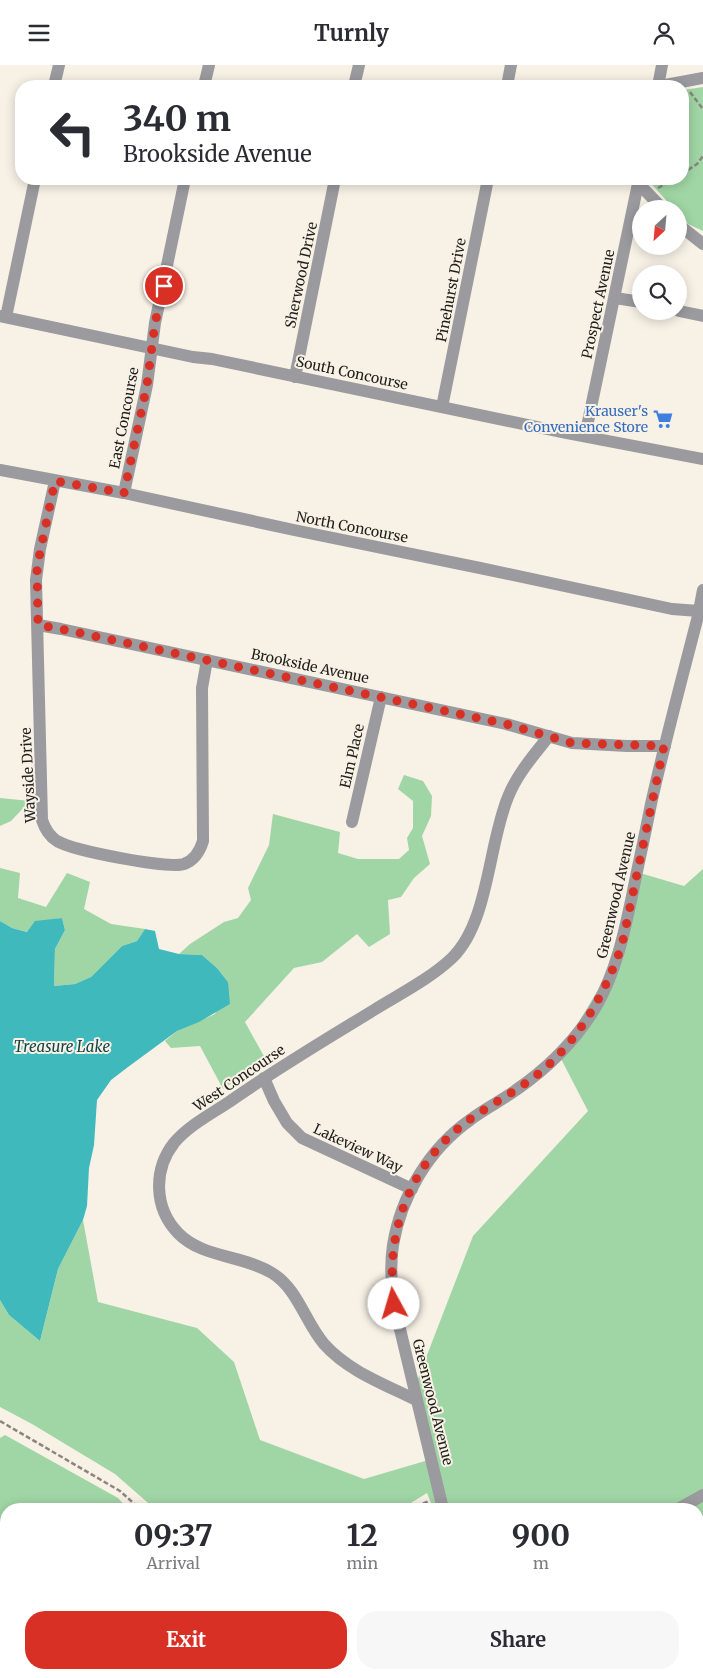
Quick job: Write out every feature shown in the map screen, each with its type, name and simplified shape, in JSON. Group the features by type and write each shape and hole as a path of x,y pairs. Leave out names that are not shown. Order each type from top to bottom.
{"street":[{"path":"55,80 59,65"},
{"path":"205,80 209,65"},
{"path":"355,80 359,65"},
{"path":"508,80 511,65"},
{"path":"660,80 662,65"},
{"path":"689,81 703,78"},
{"path":"3,317 34,185"},
{"name":"East Concourse","path":"124,493 147,385 155,323 185,185"},
{"name":"Sherwood Drive","path":"295,377 335,185"},
{"name":"Pinehurst Drive","path":"442,407 487,185"},
{"name":"Prospect Avenue","path":"586,436 637,185"},
{"path":"641,185 655,200"},
{"path":"688,232 703,244"},
{"path":"615,298 632,301"},
{"path":"687,313 703,316"},
{"name":"South Concourse","path":"3,317 701,460"},
{"name":"North Concourse","path":"0,470 124,493 294,531 700,615"},
{"name":"Wayside Drive","path":"55,481 37,567 42,820 52,837 59,842 92,851 160,865 176,866 186,863 200,852 204,832 202,688 207,661"},
{"name":"Greenwood Avenue","path":"442,1503 394,1304 391,1269 396,1228 412,1189 427,1163 446,1140 469,1121 517,1090 543,1069 574,1038 598,1003 612,974 622,945 664,746 700,615 703,590"},
{"name":"Brookside Avenue","path":"38,625 506,724 572,743 664,746"},
{"name":"Elm Place","path":"352,822 381,697"},
{"name":"West Concourse","path":"416,1399 355,1370 331,1352 312,1328 292,1293 272,1273 253,1264 194,1245 177,1233 165,1214 159,1191 159,1177 166,1155 176,1141 189,1129 264,1078 405,991 443,965 459,950 469,935 477,915 498,827 508,797 521,772 550,736"},
{"name":"Lakeview Way","path":"264,1078 274,1101 287,1123 302,1138 412,1189"},
{"path":"689,1503 703,1495"}],"path":[{"path":"689,90 703,109"},
{"path":"689,169 702,159"},
{"path":"648,193 664,185"},
{"path":"0,1421 120,1491 133,1503"}],"green space":[{"path":"703,87 703,231 688,224 688,200 666,200 652,185 689,185 689,89"},
{"path":"404,775 423,781 432,796 431,816 422,836 430,864 414,878 401,897 388,900 390,934 369,947 357,934 322,962 294,968 245,1022 266,1060 223,1089 200,1046 171,1048 165,1041 177,1031 215,1014 228,982 217,968 202,955 179,954 190,944 224,922 238,918 251,900 248,888 269,845 273,814 340,832 338,853 358,859 399,859 409,850 407,838 413,828 413,801 398,789"},
{"path":"0,798 30,801 11,821 0,826"},
{"path":"0,868 20,873 18,898 46,907 67,873 90,882 84,909 111,924 145,929 137,941 122,946 91,977 75,984 54,986 55,949 65,930 62,918 50,920 28,932 12,928 0,921"},
{"path":"703,869 703,1503 431,1503 427,1493 411,1503 148,1503 115,1474 0,1407 0,1300 9,1315 40,1341 58,1269 83,1220 98,1302 197,1328 234,1362 260,1440 364,1479 432,1459 417,1381 473,1236 588,1111 559,1055 622,950 640,873 684,886"},
{"path":"5,1435 118,1498 123,1503 0,1503 0,1438"}],"water":[{"name":"Treasure Lake","path":"62,918 65,930 55,949 54,986 75,984 91,977 122,946 137,941 145,929 155,931 159,949 179,954 202,955 217,968 228,982 230,1004 199,1022 177,1031 111,1080 97,1100 94,1145 89,1168 87,1206 83,1220 58,1269 40,1341 9,1315 0,1300 0,921 12,928 27,932 35,921"}],"place":[{"name":"Krauser's Convenience Store","path":"663,419"}],"route":[{"path":"164,286 155,323 147,385 124,493 55,481 37,567 38,625 506,724 572,743 664,746 622,945 612,974 598,1003 574,1038 543,1069 517,1090 469,1121 446,1140 427,1163 406,1201 396,1228 391,1269 394,1304"}]}
